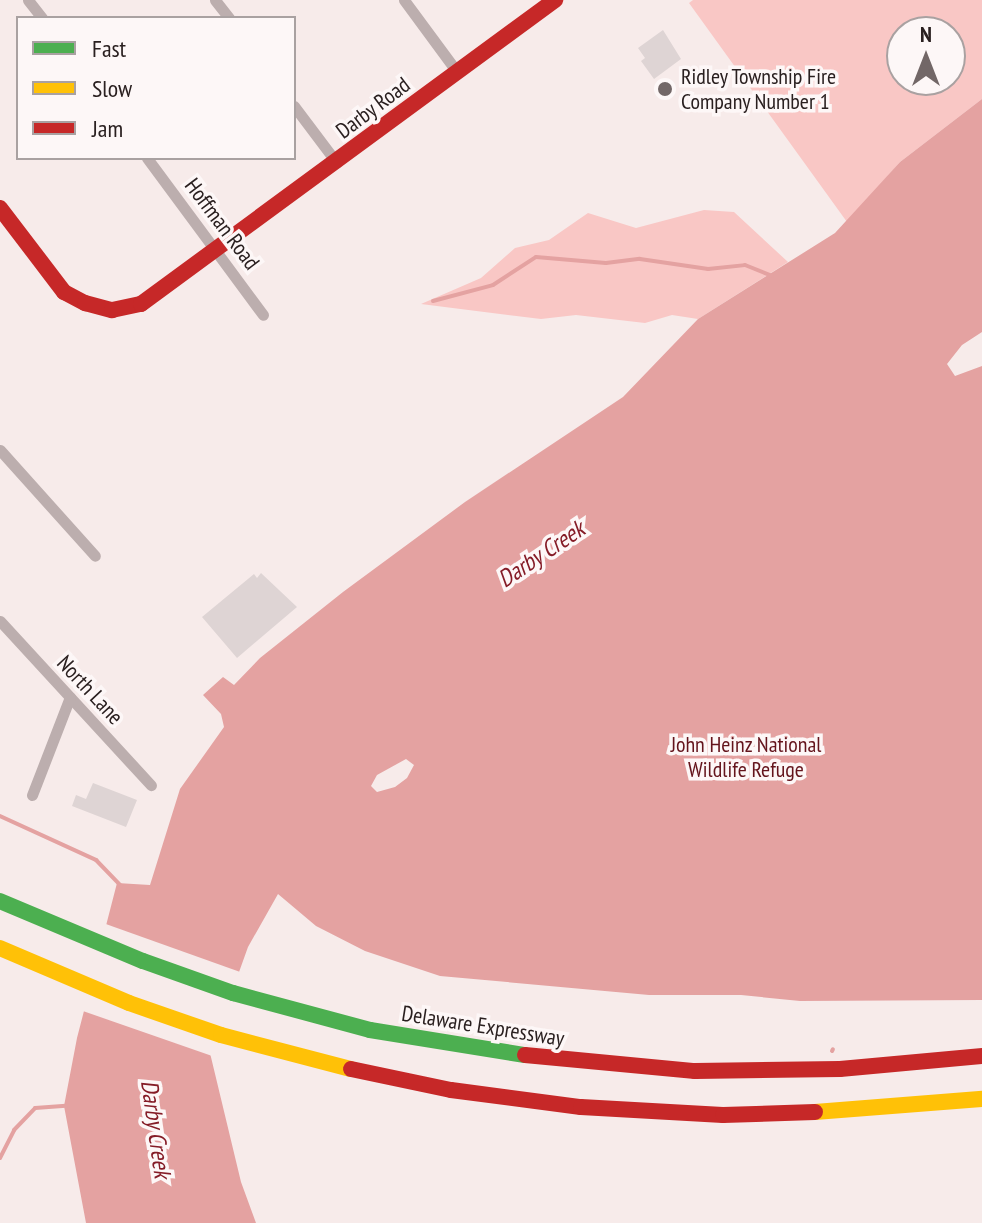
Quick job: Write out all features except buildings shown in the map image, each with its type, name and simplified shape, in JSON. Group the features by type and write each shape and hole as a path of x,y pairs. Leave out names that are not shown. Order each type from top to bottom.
{"main road":[{"name":"Darby Road","path":"0,208 57,285 73,298 112,310 141,304 555,0"},
{"name":"Delaware Expressway","path":"0,901 143,961 276,1006 370,1030 461,1047 649,1069 790,1071 982,1056"},
{"path":"0,948 129,1003 266,1048 451,1090 612,1110 723,1115 817,1114 982,1099"}],"street":[{"path":"28,0 40,16"},
{"path":"215,0 227,16"},
{"path":"404,0 457,72"},
{"path":"296,109 337,163"},
{"name":"Hoffman Road","path":"148,160 263,315"},
{"path":"0,450 95,556"},
{"name":"North Lane","path":"0,621 151,785"},
{"path":"32,795 70,697"}],"shaded area":[{"path":"693,0 982,0 982,99 900,162 847,222 689,3"},
{"path":"704,210 734,212 788,262 698,319 672,315 645,323 576,315 541,319 421,304 481,278 515,248 549,240 588,213 636,228"}],"water":[{"name":"Darby Creek","path":"982,99 982,332 962,345 947,364 955,376 982,366 982,1000 800,1001 741,995 649,995 440,976 365,951 316,926 278,894 248,947 210,1053 241,1182 256,1223 86,1223 64,1106 77,1038 117,883 150,885 180,789 224,727 221,714 203,695 223,677 234,685 260,658 343,592 465,502 623,397 698,319 835,233 900,162","holes":["406,759 414,765 407,778 395,787 377,792 371,786 377,775"]}],"pier":[{"path":"103,923 243,973 215,1057 80,1010"}],"waterway":[{"path":"433,301 493,285 536,257 606,263 640,259 708,269 745,265 772,276"},
{"path":"0,816 96,860 121,886"},
{"path":"0,1158 14,1130 35,1108 66,1106"}],"traffic: fast":[{"path":"0,901 143,961 233,993 370,1030 525,1055"}],"traffic: slow":[{"path":"0,948 129,1003 221,1035 351,1069"},
{"path":"815,1112 982,1099"}],"traffic: jam":[{"path":"0,208 64,292 85,303 112,310 141,304 555,0"},
{"path":"525,1055 695,1071 840,1069 982,1056"},
{"path":"351,1069 451,1090 581,1107 723,1115 815,1112"}],"place":[{"name":"Ridley Township Fire Company Number 1","path":"665,89"}],"park label":[{"name":"John Heinz National Wildlife Refuge","path":"746,756"}]}
